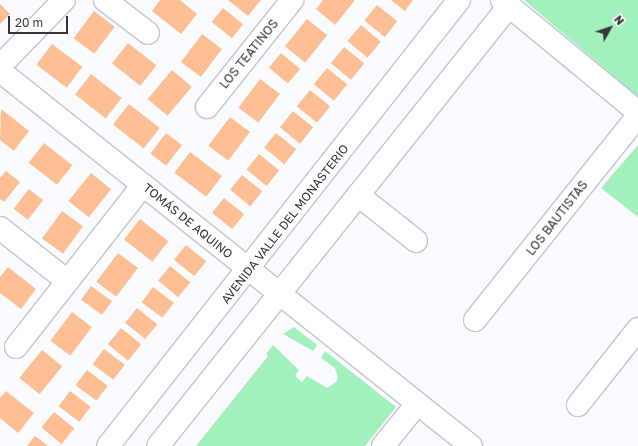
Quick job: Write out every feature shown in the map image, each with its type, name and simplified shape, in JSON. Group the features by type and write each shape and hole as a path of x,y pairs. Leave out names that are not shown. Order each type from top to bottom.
{"street":[{"path":"0,66 64,0"},
{"path":"105,0 148,34"},
{"name":"LOS TEATINOS","path":"206,107 292,0"},
{"name":"AVENIDA VALLE DEL MONASTERIO","path":"108,446 249,270 459,0"},
{"path":"158,446 358,195 505,3 638,112"},
{"name":"TOMÁS DE AQUINO","path":"0,71 470,446"},
{"name":"LOS BAUTISTAS","path":"475,320 638,116"},
{"path":"16,347 142,185"},
{"path":"358,195 416,241"},
{"path":"0,228 67,281"},
{"path":"578,405 638,329"},
{"path":"383,446 417,404"}],"green space":[{"path":"524,0 638,0 638,97 545,18"},
{"path":"638,145 638,217 601,188"},
{"path":"294,327 317,345 313,351 283,334"},
{"path":"273,345 299,370 295,376 302,382 307,376 327,388 336,382 338,378 335,368 321,358 325,351 396,407 365,446 196,446 268,356 266,354"}],"building":[{"path":"160,0 180,0 197,14 181,34 152,11"},
{"path":"228,0 261,0 248,16"},
{"path":"323,0 355,0 335,25 316,9"},
{"path":"391,0 413,0 405,11"},
{"path":"0,4 10,14 0,24"},
{"path":"377,5 397,21 385,37 364,21"},
{"path":"223,8 243,24 232,38 212,22"},
{"path":"94,11 115,27 94,54 74,38"},
{"path":"307,19 327,35 305,63 285,46"},
{"path":"361,25 381,42 367,58 348,41"},
{"path":"202,34 222,49 201,77 181,62"},
{"path":"128,43 156,65 140,86 112,63"},
{"path":"52,44 82,67 67,88 36,65"},
{"path":"344,47 364,63 351,80 331,63"},
{"path":"281,53 300,69 288,84 269,68"},
{"path":"327,68 347,84 334,101 314,84"},
{"path":"172,70 192,87 167,116 148,99"},
{"path":"91,74 122,98 106,118 75,94"},
{"path":"260,79 280,94 258,123 238,108"},
{"path":"310,90 330,106 317,123 297,106"},
{"path":"129,104 160,128 144,148 113,124"},
{"path":"1,109 29,131 14,151 0,140"},
{"path":"293,111 313,127 300,144 280,127"},
{"path":"230,117 250,132 228,161 208,146"},
{"path":"166,133 182,145 166,166 150,154"},
{"path":"276,133 296,149 284,164 264,148"},
{"path":"44,143 72,165 57,185 29,163"},
{"path":"190,152 222,176 206,197 174,173"},
{"path":"259,154 279,170 267,186 246,170"},
{"path":"6,171 20,182 4,202 0,199 0,178"},
{"path":"91,173 111,189 89,217 68,201"},
{"path":"242,175 262,191 250,206 230,190"},
{"path":"29,189 43,200 28,220 14,209"},
{"path":"224,198 244,214 232,229 212,213"},
{"path":"62,211 83,226 63,254 42,239"},
{"path":"140,219 168,241 152,262 124,239"},
{"path":"186,245 206,261 194,276 174,260"},
{"path":"118,253 138,268 116,297 96,282"},
{"path":"170,266 190,282 178,297 158,281"},
{"path":"8,267 36,289 21,309 0,293 0,277"},
{"path":"91,286 112,301 102,315 81,300"},
{"path":"153,287 174,303 162,318 142,302"},
{"path":"137,308 157,324 145,339 125,323"},
{"path":"72,312 92,327 70,356 50,341"},
{"path":"121,328 141,344 128,361 108,344"},
{"path":"104,349 125,365 113,380 93,364"},
{"path":"42,350 62,366 40,394 19,378"},
{"path":"87,370 108,386 96,401 76,385"},
{"path":"6,391 34,413 18,433 0,418 0,398"},
{"path":"70,391 91,407 79,422 59,406"},
{"path":"54,412 74,428 62,444 41,428"},
{"path":"35,436 48,446 27,446"}]}
